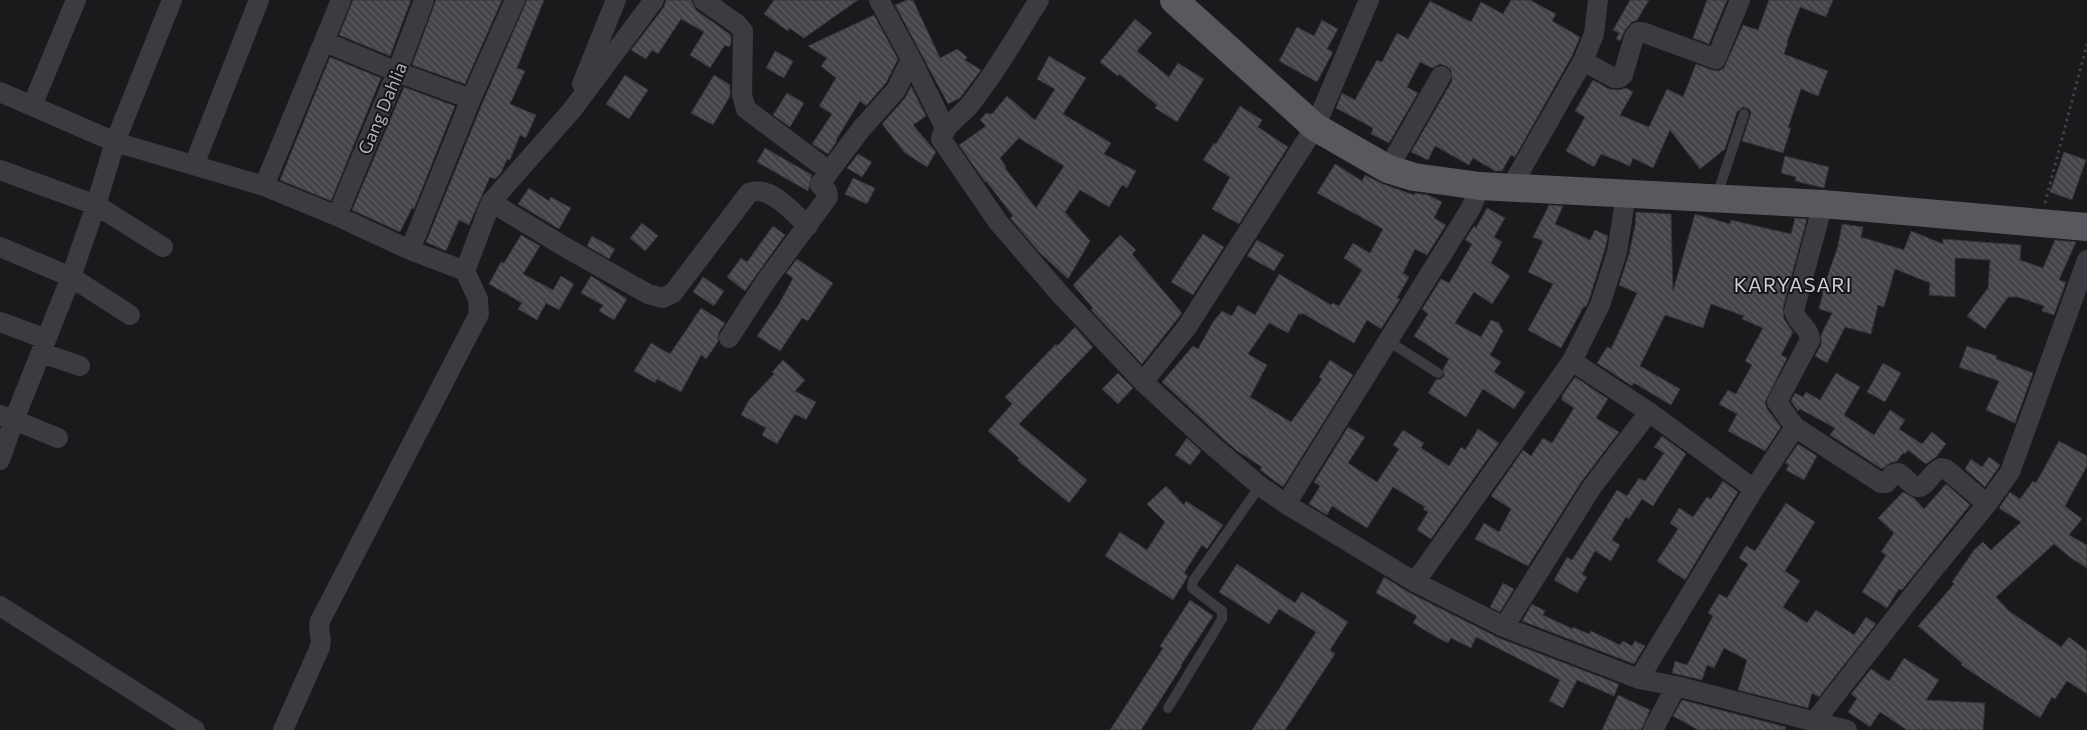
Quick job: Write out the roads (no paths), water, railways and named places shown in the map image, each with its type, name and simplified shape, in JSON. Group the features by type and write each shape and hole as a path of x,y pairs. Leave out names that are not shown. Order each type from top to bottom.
{"main road":[{"path":"1174,0 1315,127 1388,168 1414,177 1480,186 1823,204 2087,227"}],"street":[{"path":"32,106 76,0"},
{"path":"0,460 7,418 44,346 71,277 115,142 172,0"},
{"path":"194,165 259,0"},
{"path":"264,186 341,0"},
{"name":"Gang Dahlia","path":"337,216 398,72 424,0"},
{"path":"410,250 471,99 515,0"},
{"path":"283,730 322,642 318,628 320,621 479,314 478,299 465,270 491,202 572,110 650,6 616,0 572,110"},
{"path":"703,0 737,24 743,31 742,95 744,107 829,170"},
{"path":"879,0 911,58 946,130"},
{"path":"1039,0 988,81 963,113 941,136 942,142 998,222 1060,294 1143,382 1213,446 1260,486 1286,504 1414,582 1504,627 1639,679 1676,686 1847,730"},
{"path":"1143,382 1187,327 1315,127 1369,0"},
{"path":"1511,187 1583,61 1594,34 1598,0"},
{"path":"1583,61 1614,78 1619,78 1622,75 1634,37 1638,32 1716,59 1740,0"},
{"path":"325,42 471,99"},
{"path":"729,338 766,281 828,197 827,191 820,185 829,170 862,128 896,90 911,58"},
{"path":"1388,168 1441,76"},
{"path":"0,92 115,142 264,186 337,216 410,250 465,270"},
{"path":"0,170 96,205 163,247"},
{"path":"1286,504 1470,208 1480,186"},
{"path":"491,202 563,246 648,294 663,298 673,294 749,193 761,191 770,193 808,226"},
{"path":"1414,582 1572,361 1600,305 1614,261 1626,195"},
{"path":"1823,204 1794,311 1810,336 1810,340 1778,402 1796,427 1881,484 1886,483 1893,474 1898,473 1917,487 1921,487 1933,472 1941,468 1946,469 1987,504"},
{"path":"0,247 71,277 130,316"},
{"path":"1814,722 1987,504 2010,472 2087,260"},
{"path":"0,322 80,366"},
{"path":"1572,361 1649,412 1754,489"},
{"path":"1504,627 1592,487 1649,412"},
{"path":"7,418 58,438"},
{"path":"1639,679 1754,489 1796,427"},
{"path":"0,606 195,730"},
{"path":"1653,730 1676,686"}],"lane":[{"path":"1716,199 1744,114"},
{"path":"1388,341 1438,374"},
{"path":"1168,708 1222,619 1222,611 1192,588 1193,581 1260,486"}],"district":[{"name":"KARYASARI","path":"1793,284"}]}
